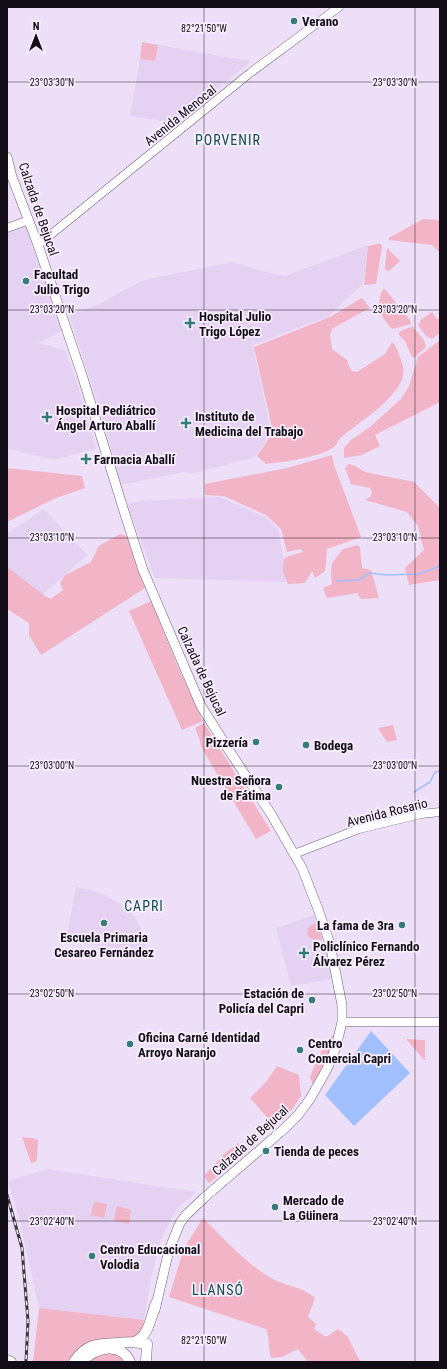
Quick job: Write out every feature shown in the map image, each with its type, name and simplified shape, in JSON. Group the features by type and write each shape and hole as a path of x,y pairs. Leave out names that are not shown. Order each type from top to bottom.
{"highway":[{"path":"134,1342 145,1335 156,1303"},
{"path":"74,1362 84,1351 94,1345 134,1342 147,1344 146,1362"},
{"path":"82,1362 93,1352 111,1348 118,1349 124,1353 130,1362"},
{"path":"7,1360 11,1362"}],"main road":[{"name":"Calzada de Bejucal","path":"7,157 12,177 38,245 80,368 130,533 143,570 201,706 271,814 307,880 330,944 341,995 343,1014 336,1047 327,1069 310,1099 298,1115 284,1129 205,1197 186,1215 180,1223 169,1250 142,1362"}],"street":[{"name":"Avenida Menocal","path":"38,245 250,74 339,7"},
{"path":"7,228 29,220"},
{"name":"Avenida Rosario","path":"294,854 359,829 421,814 440,812"},
{"path":"342,1022 440,1022"}],"shaded area":[{"path":"142,42 158,45 155,61 140,59"},
{"path":"158,45 249,61 249,63 174,123 130,116 140,59 155,61"},
{"path":"423,219 440,220 440,250 438,251 432,245 389,240 389,238"},
{"name":"Hospital Pediátrico Ángel Arturo Aballí","path":"25,225 62,331 38,343 65,350 78,386 96,449 53,460 7,448 7,231"},
{"path":"381,244 382,246 376,284 364,285 368,246"},
{"name":"Hospital Julio Trigo López","path":"368,245 363,284 329,316 253,345 271,434 255,457 191,474 184,472 121,485 101,413 69,315 99,304 141,281 149,279 233,262 285,276"},
{"path":"387,248 400,261 389,271 385,268"},
{"path":"383,289 385,289 410,320 411,324 393,329 383,318 379,303"},
{"path":"362,298 370,308 333,328 330,334 332,349 347,360 352,371 357,372 385,354 392,342 397,349 403,368 403,376 398,387 384,403 340,438 335,446 329,450 312,456 266,464 257,456 273,432 254,347 330,317"},
{"path":"432,312 436,318 440,320 440,333 432,339 426,336 418,325 422,319"},
{"path":"413,327 424,340 426,347 415,357 412,357 406,342 399,335 399,332"},
{"path":"440,340 440,402 375,435 380,446 362,455 344,458 344,448 351,440 370,427 401,399 409,386 418,357"},
{"path":"332,455 334,465 361,537 327,549 325,571 315,578 312,571 305,583 288,584 283,571 284,559 303,552 301,549 287,552 281,529 266,515 224,496 205,495 205,484 287,468"},
{"path":"349,464 365,472 414,482 440,508 440,580 409,585 405,568 424,550 418,526 407,512 365,500 370,497 372,492 370,488 351,484 345,468"},
{"path":"7,468 82,476 85,488 56,498 7,522"},
{"path":"220,497 265,517 278,529 288,582 155,578 127,504 140,501"},
{"path":"44,509 87,555 39,598 7,576 7,534"},
{"path":"120,534 127,536 145,588 41,655 29,635 29,623 7,609 7,567 51,599 63,590 60,583 65,575 91,562 99,546"},
{"path":"357,545 360,547 362,568 371,570 379,598 361,599 357,593 327,598 323,588 332,584 332,563 343,549"},
{"path":"151,601 178,667 203,721 182,730 129,611"},
{"path":"204,723 271,831 256,839 201,747 195,728"},
{"path":"393,725 397,740 387,742 378,728"},
{"name":"Escuela Primaria Cesareo Fernández","path":"76,887 91,890 104,895 128,910 141,928 148,954 66,940"},
{"name":"Policlínico Fernando Álvarez Pérez","path":"314,915 331,966 332,979 291,986 276,928"},
{"path":"317,922 322,939 313,939 307,933 309,927"},
{"path":"333,1035 336,1035 334,1048 313,1085 310,1077 323,1048"},
{"path":"407,1039 425,1040 425,1060 424,1060"},
{"path":"277,1066 299,1075 301,1096 288,1115 275,1126 250,1098 266,1082"},
{"path":"22,1137 38,1139 37,1161 31,1163"},
{"path":"238,1143 246,1152 209,1183 204,1176 225,1153"},
{"name":"Centro Educacional Volodia","path":"47,1169 196,1192 177,1208 162,1237 152,1274 144,1320 39,1308 19,1217 8,1181"},
{"path":"94,1202 107,1204 104,1218 91,1215"},
{"path":"117,1206 131,1210 129,1224 114,1220"},
{"path":"203,1218 236,1251 263,1273 273,1279 305,1291 315,1298 308,1317 316,1324 314,1329 326,1337 338,1329 348,1337 361,1362 308,1362 298,1349 282,1357 271,1358 266,1329 169,1297 184,1248"},
{"path":"39,1308 144,1320 139,1335 71,1362 33,1362"},
{"path":"114,1351 127,1362 86,1362 94,1355"}],"water":[{"path":"371,1031 410,1073 354,1126 325,1095"}],"waterway":[{"path":"336,581 359,580 370,573 386,575 419,574 440,566"},
{"path":"414,792 430,782 435,772 440,771"}],"railway":[{"path":"7,1195 22,1248 28,1321 26,1361"}],"place":[{"name":"Verano","path":"294,21"},
{"name":"Facultad Julio Trigo","path":"26,281"},
{"name":"Hospital Julio Trigo López","path":"190,323"},
{"name":"Hospital Pediátrico Ángel Arturo Aballí","path":"47,417"},
{"name":"Instituto de Medicina del Trabajo","path":"186,423"},
{"name":"Farmacia Aballí","path":"86,459"},
{"name":"Pizzería","path":"256,742"},
{"name":"Bodega","path":"306,745"},
{"name":"Nuestra Señora de Fátima","path":"279,787"},
{"name":"Escuela Primaria Cesareo Fernández","path":"104,923"},
{"name":"La fama de 3ra","path":"402,925"},
{"name":"Policlínico Fernando Álvarez Pérez","path":"304,953"},
{"name":"Estación de Policía del Capri","path":"312,1000"},
{"name":"Oficina Carné Identidad Arroyo Naranjo","path":"130,1044"},
{"name":"Centro Comercial Capri","path":"300,1050"},
{"name":"Tienda de peces","path":"266,1151"},
{"name":"Mercado de La Güinera","path":"275,1207"},
{"name":"Centro Educacional Volodia","path":"92,1256"}],"district":[{"name":"PORVENIR","path":"228,140"},
{"name":"CAPRI","path":"144,906"},
{"name":"LLANSÓ","path":"218,1290"}]}
